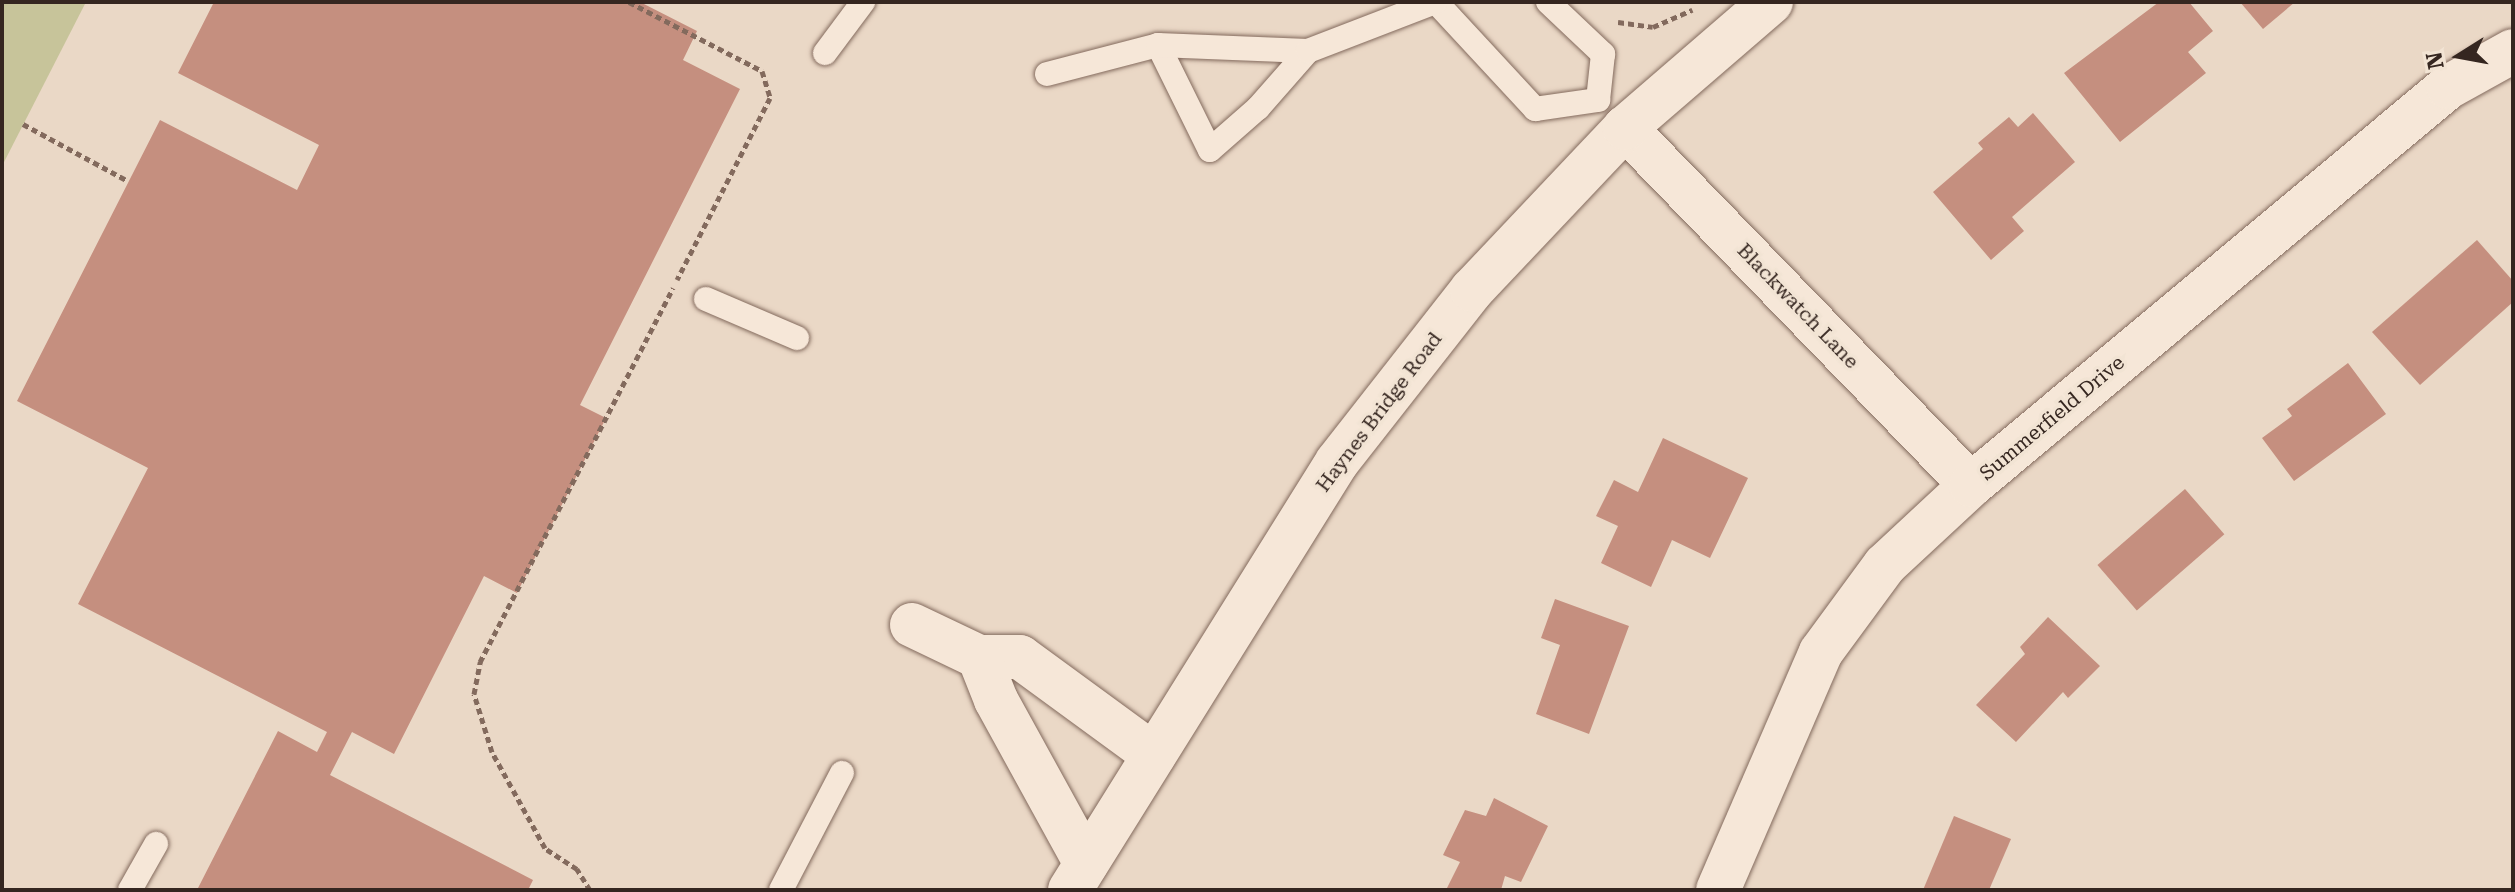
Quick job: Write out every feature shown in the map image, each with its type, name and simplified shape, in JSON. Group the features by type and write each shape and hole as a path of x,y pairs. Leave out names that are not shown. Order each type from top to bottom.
{"street":[{"name":"Haynes Bridge Road","path":"1078,877 1337,462 1472,290 1612,114 1771,2"},
{"name":"Summerfield Drive","path":"1718,890 1821,652 1885,565 1971,485 2448,87 2513,51"},
{"name":"Blackwatch Lane","path":"1612,114 1971,485"},
{"path":"912,625 979,657 1020,657 1154,755"},
{"path":"979,657 1078,877"}],"lane":[{"path":"825,53 863,2"},
{"path":"1047,74 1158,45 1308,51 1435,2 1535,109 1612,114 1603,54 1548,2"},
{"path":"1158,45 1210,150 1258,108 1308,51"},
{"path":"706,299 797,338"},
{"path":"781,890 842,773"},
{"path":"130,890 156,844"}],"path":[{"path":"590,890 577,869 545,848 492,752 474,694 480,662 770,98 762,71 629,2"},
{"path":"1610,19 1653,27 1697,8"},
{"path":"23,124 128,181"}],"shaded area":[{"path":"2,2 86,2 2,166"}],"building":[{"path":"214,2 640,2 697,31 683,60 740,89 580,405 606,418 517,593 484,576 394,754 352,732 330,775 533,880 528,890 197,890 278,731 317,752 327,732 78,604 148,468 17,401 160,120 297,190 319,145 178,73"},
{"path":"2159,2 2189,2 2213,31 2188,52 2206,73 2120,142 2064,73"},
{"path":"2240,2 2295,2 2263,29"},
{"path":"2033,113 2075,162 2012,217 2024,231 1991,260 1933,192 1983,149 1978,143 2009,117 2018,127"},
{"path":"2477,240 2513,281 2513,302 2420,385 2372,332"},
{"path":"2348,363 2386,414 2294,481 2262,438 2292,416 2287,409"},
{"path":"1663,438 1748,478 1710,558 1672,540 1651,587 1601,563 1618,526 1596,516 1614,480 1638,492"},
{"path":"2185,489 2224,534 2137,610 2097,565"},
{"path":"1555,599 1629,626 1589,734 1536,714 1560,645 1541,638"},
{"path":"2048,617 2100,666 2068,698 2063,692 2016,742 1976,705 2025,654 2020,647"},
{"path":"1494,798 1548,826 1521,882 1505,876 1501,890 1446,890 1460,862 1443,855 1465,810 1486,816"},
{"path":"1954,816 2011,839 1989,890 1923,890"}]}
